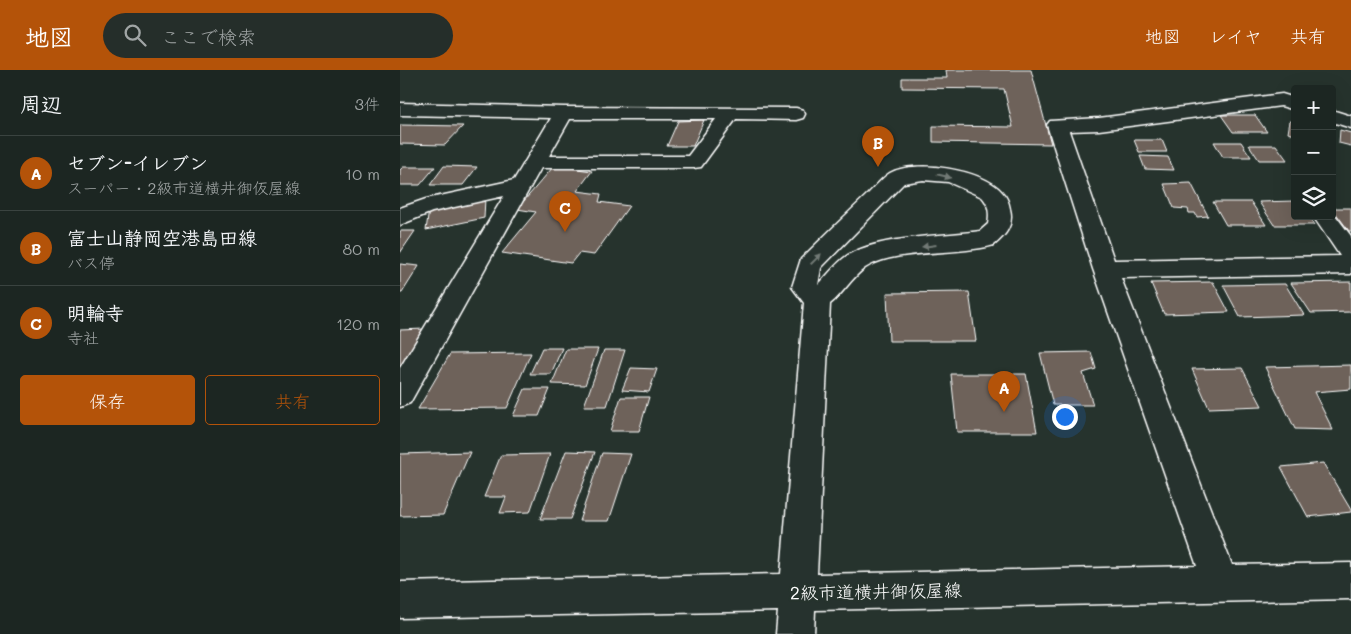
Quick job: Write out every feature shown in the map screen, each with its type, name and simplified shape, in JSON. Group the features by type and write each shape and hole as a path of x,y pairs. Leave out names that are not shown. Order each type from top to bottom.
{"street":[{"path":"1221,584 1105,269 1057,125 1099,124 1282,100 1291,103"},
{"path":"400,109 564,113 796,114"},
{"path":"400,394 520,185 536,162 564,113"},
{"path":"536,162 694,162 730,114"},
{"path":"1336,117 1351,122"},
{"path":"795,634 796,593 817,300 805,288 810,265 897,178 916,173 941,174 982,188 994,196 999,205 1001,220 998,230 986,239 884,252 858,260 838,277 828,293 817,300"},
{"path":"400,217 426,206 520,185"},
{"path":"1327,220 1351,254"},
{"path":"1105,269 1351,265"},
{"name":"2級市道横井御仮屋線","path":"400,600 1351,582"}],"building":[{"path":"946,70 1031,70 1051,144 933,142 933,126 1013,127 1004,89 902,88 902,78 947,78"},
{"path":"1221,115 1255,115 1267,132 1233,132"},
{"path":"704,120 693,146 667,146 678,121"},
{"path":"1290,121 1291,121 1291,134 1288,133"},
{"path":"400,125 463,126 445,145 400,144"},
{"path":"1340,130 1351,133 1351,146 1339,143"},
{"path":"1134,140 1162,140 1167,152 1139,152"},
{"path":"1214,142 1241,142 1251,157 1223,157"},
{"path":"1249,145 1276,145 1287,160 1259,160"},
{"path":"1140,156 1168,157 1174,170 1145,169"},
{"path":"444,166 477,167 463,185 430,185"},
{"path":"554,166 592,171 577,191 601,194 599,202 629,206 594,255 579,253 571,263 502,253 536,212 517,209"},
{"path":"403,167 435,167 420,185 400,185 400,170"},
{"path":"1191,183 1208,216 1197,217 1195,213 1189,213 1188,209 1174,208 1164,184"},
{"path":"485,198 484,218 426,230 429,210"},
{"path":"1291,201 1291,220 1311,220 1314,225 1274,225 1259,202"},
{"path":"1213,202 1251,202 1266,225 1226,225"},
{"path":"1336,208 1351,208 1351,231 1349,231 1336,213"},
{"path":"400,231 415,231 400,253"},
{"path":"400,264 419,266 402,293 400,293"},
{"path":"1213,282 1229,312 1164,314 1151,283"},
{"path":"1351,282 1351,312 1311,313 1291,283"},
{"path":"1285,284 1304,315 1240,317 1223,285"},
{"path":"969,292 976,341 889,341 887,293"},
{"path":"424,329 400,368 400,330"},
{"path":"542,348 562,348 551,374 530,374"},
{"path":"566,349 598,349 585,385 552,384"},
{"path":"604,350 625,350 607,406 584,406"},
{"path":"1091,352 1096,369 1083,373 1093,405 1053,405 1040,353"},
{"path":"531,353 507,408 418,409 450,354"},
{"path":"1351,365 1351,389 1314,392 1333,430 1295,429 1265,367"},
{"path":"631,368 657,369 649,392 622,390"},
{"path":"1242,368 1262,406 1209,408 1192,369"},
{"path":"951,374 1026,374 1037,432 957,432"},
{"path":"525,389 550,389 539,416 513,416"},
{"path":"621,397 649,397 639,431 610,431"},
{"path":"566,451 595,452 570,519 540,519"},
{"path":"470,452 443,515 400,516 400,454"},
{"path":"602,453 631,454 609,521 579,521"},
{"path":"550,454 530,512 500,513 506,497 484,497 501,455"},
{"path":"1323,463 1351,512 1308,517 1281,467"}],"place":[{"name":"富士山静岡空港島田線","path":"878,167"},
{"name":"明輪寺","path":"565,232"},
{"name":"セブン-イレブン","path":"1004,412"}]}
